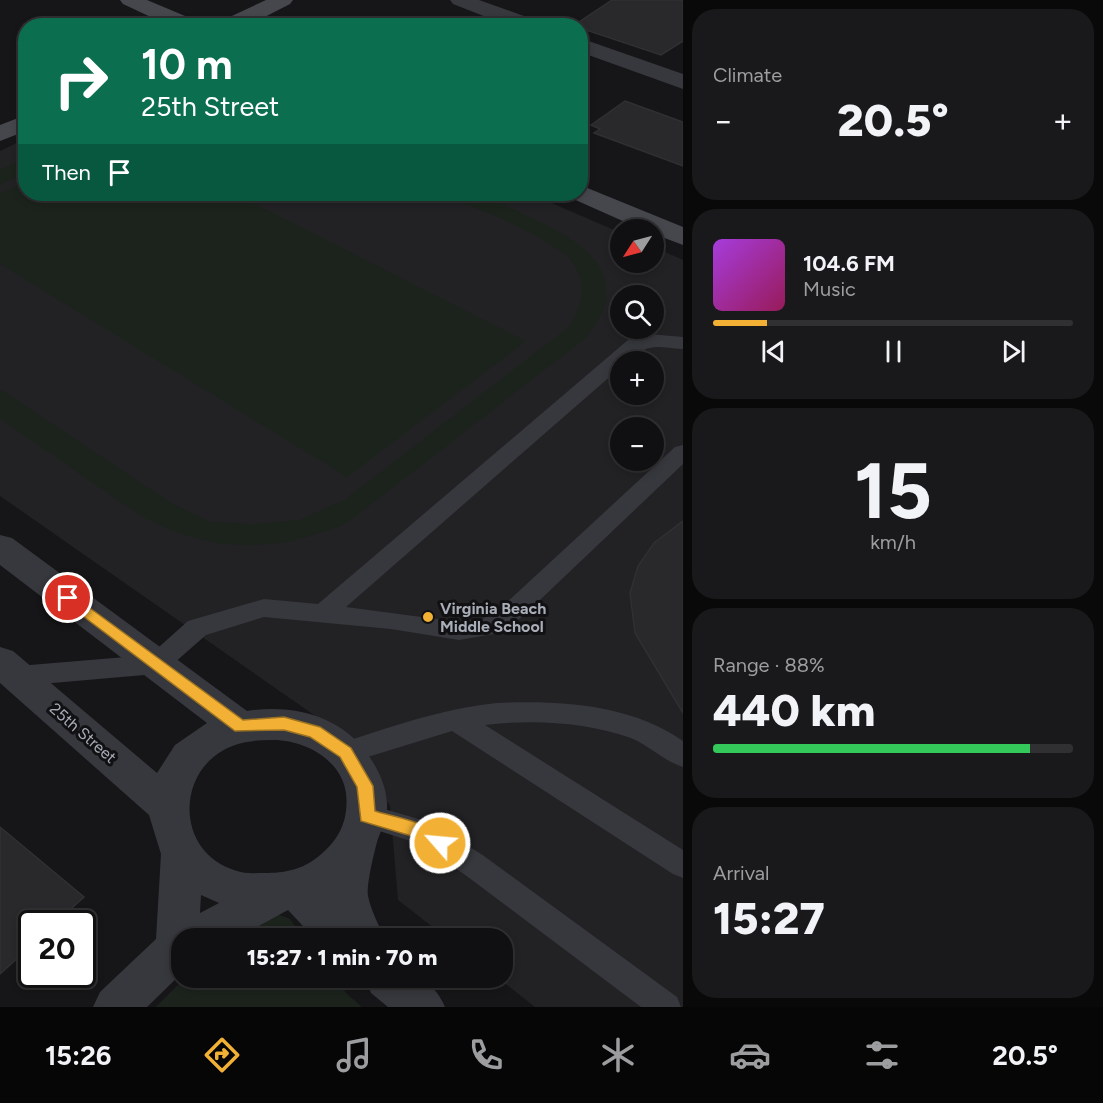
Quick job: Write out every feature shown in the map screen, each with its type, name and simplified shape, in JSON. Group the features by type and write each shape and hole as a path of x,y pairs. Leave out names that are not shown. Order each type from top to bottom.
{"street":[{"path":"130,0 171,18"},
{"path":"246,18 283,0"},
{"path":"460,0 508,18"},
{"path":"588,47 683,82"},
{"path":"0,134 18,126"},
{"path":"588,196 683,237"},
{"path":"0,547 240,727"},
{"name":"25th Street","path":"9,668 167,806"},
{"path":"183,928 181,855 169,827 167,806 175,777 194,751 210,739 240,727 284,723 315,732 345,753 365,786 362,830 346,894 356,928"},
{"path":"215,928 287,890 315,882 336,869 362,830"},
{"path":"181,855 204,876 235,890 287,890 331,928"},
{"path":"116,1007 171,956"}],"lane":[{"path":"322,614 635,344 649,340 683,344"},
{"path":"9,668 156,664 197,628 264,608 391,620 459,631 490,626 513,611 683,453"},
{"path":"345,753 406,731 475,715 545,713 596,718 636,727 683,756"},
{"path":"456,720 683,865"},
{"path":"362,830 422,832 474,865 666,1007"}],"shaded area":[{"name":"Virginia Beach Middle School","path":"18,142 18,201 547,201 610,228 610,273 664,273 664,251 683,260 683,1007 535,1007 511,988 513,988 513,928 434,928 398,900 390,806 347,738 0,496 0,151"},
{"path":"18,161 18,176 0,185 0,170"},
{"path":"18,185 18,201 249,201 526,341 347,477 0,264 0,194"},
{"path":"459,201 496,201 565,235 582,247 595,261 604,277 606,294 601,314 587,337 346,524 319,534 268,544 218,543 193,537 141,516 0,419 0,389 171,503 211,522 254,524 299,520 344,500 569,327 579,305 582,290 575,266 552,245 493,215"},
{"path":"272,912 290,919 297,928 244,928"},
{"path":"175,988 342,988 362,1007 156,1007"}],"building":[{"path":"612,0 683,0 683,41 661,55 588,31 588,18 585,18"},
{"path":"625,101 683,122 683,166 594,133 600,129 591,125"},
{"path":"683,521 683,713 635,633 630,593 638,566 654,543"},
{"path":"0,827 84,897 70,910 18,910 18,958 0,974"}],"place":[{"name":"Virginia Beach Middle School","path":"428,617"}],"route":[{"path":"68,598 240,727 284,723 315,732 345,753 365,786 367,816 422,832 440,843"}]}
